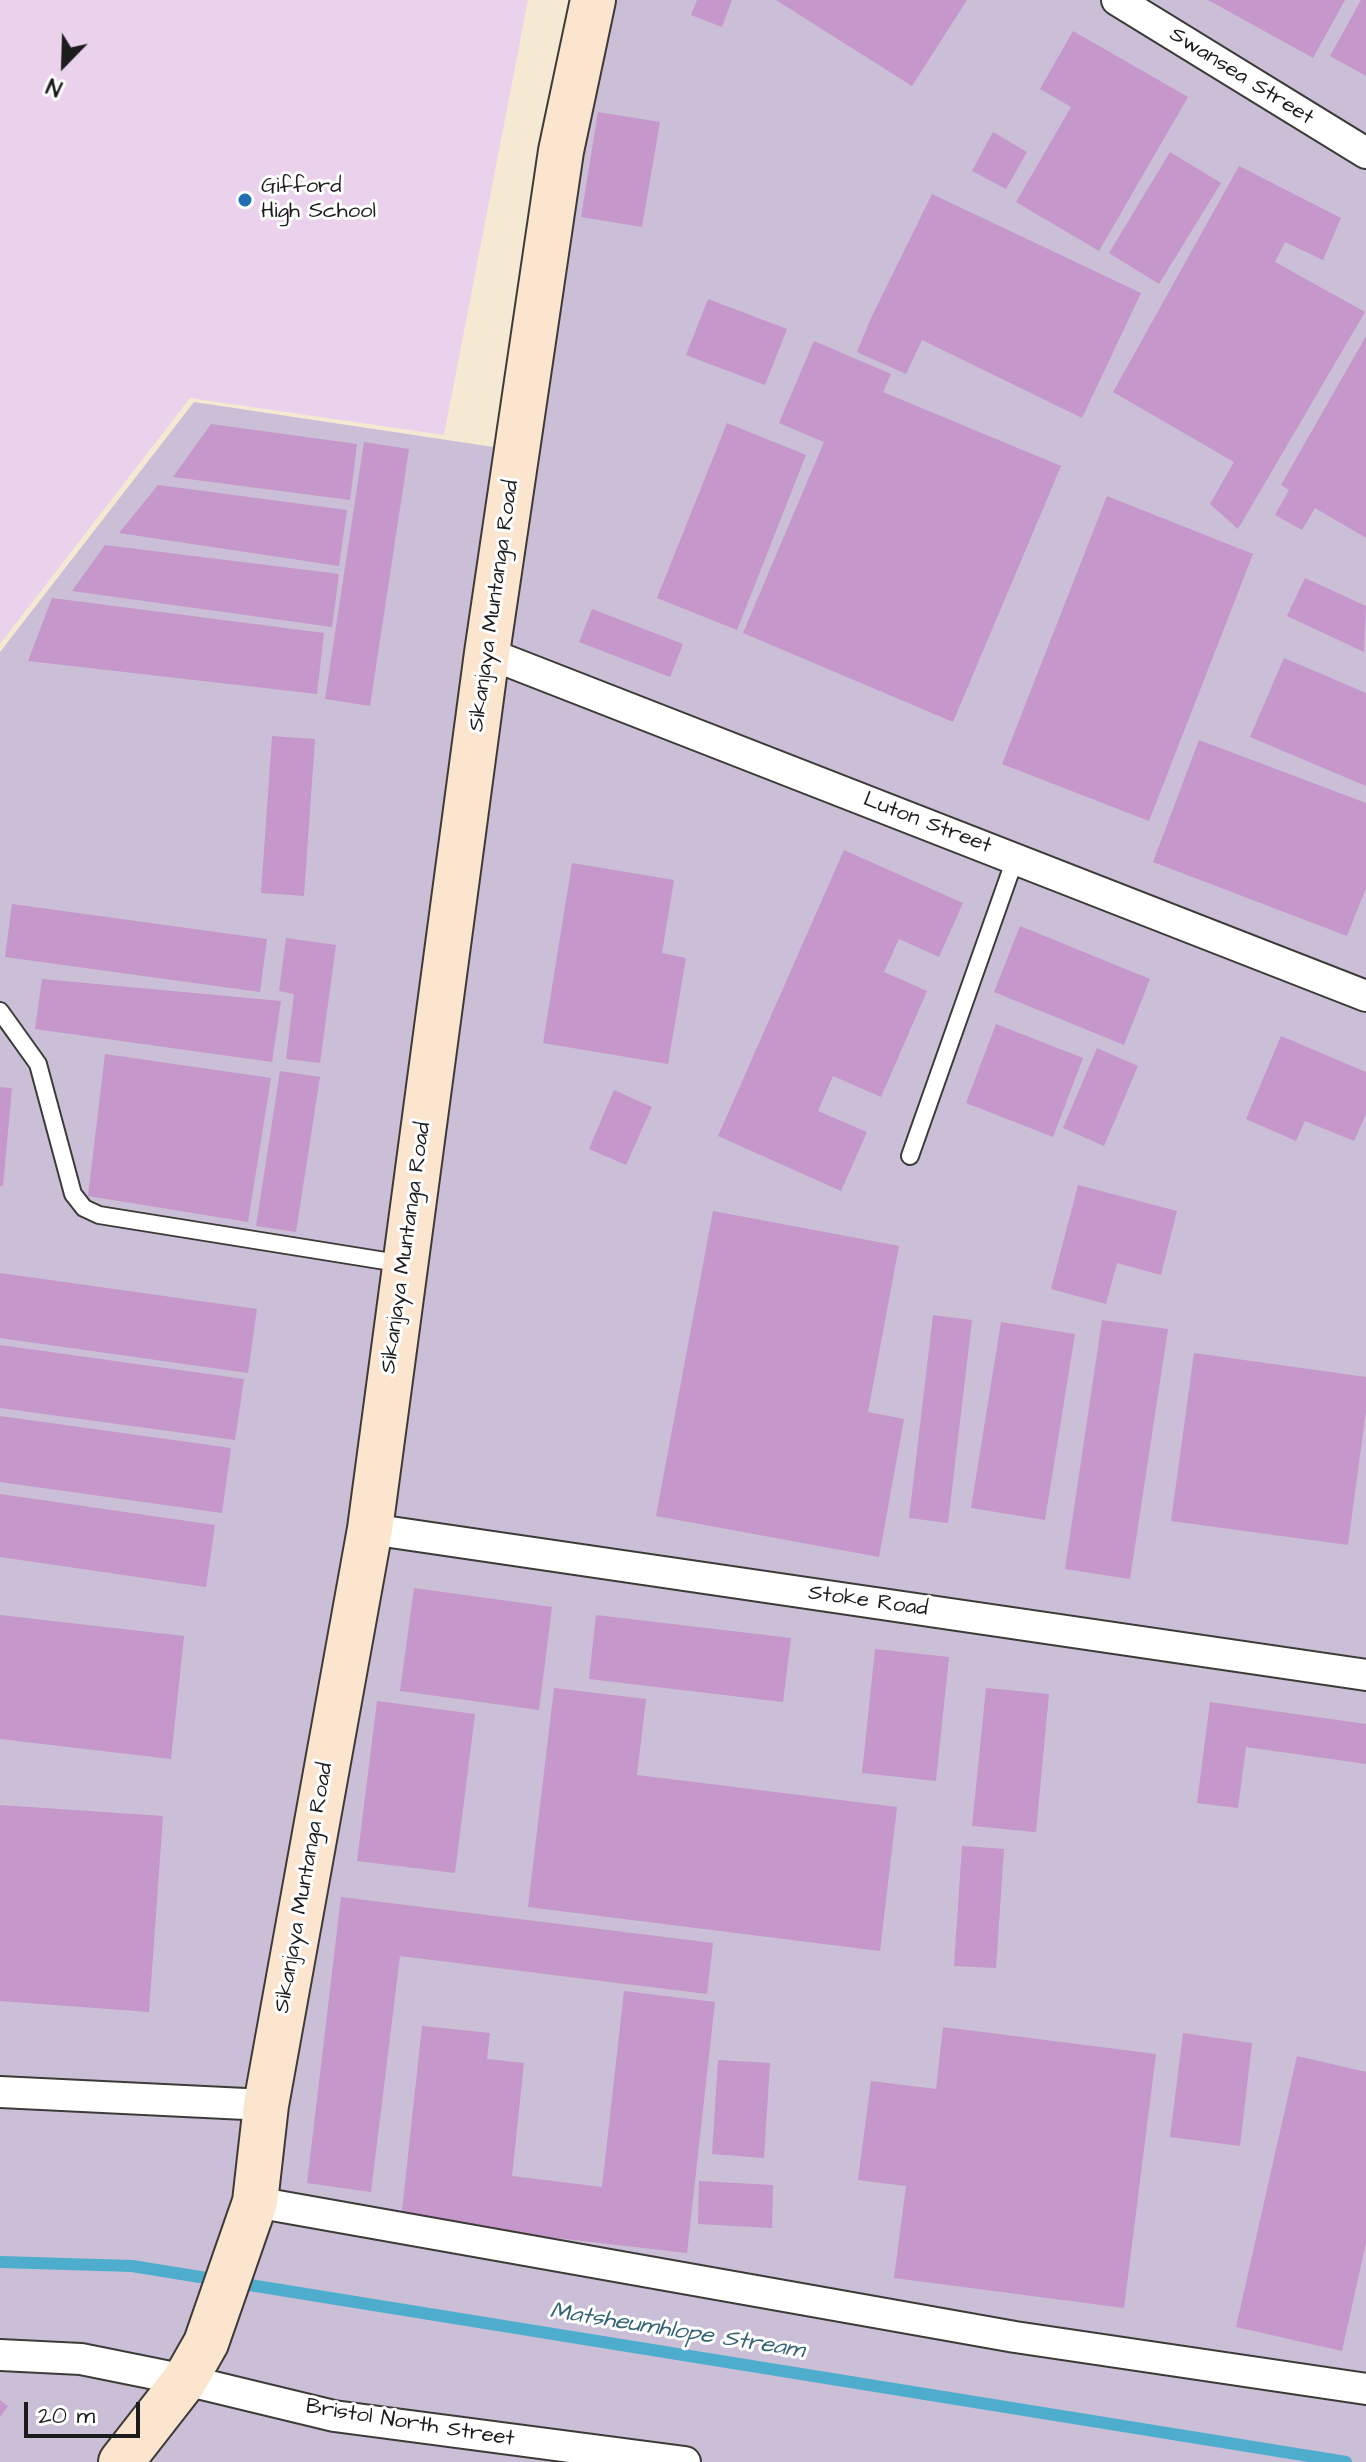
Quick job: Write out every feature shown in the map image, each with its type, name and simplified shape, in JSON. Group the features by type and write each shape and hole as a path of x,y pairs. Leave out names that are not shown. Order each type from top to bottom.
{"street":[{"name":"Sikanjaya Muntanga Road","path":"121,2462 195,2362 249,2221 266,2105 370,1529 487,653 561,151 593,0"},
{"name":"Swansea Street","path":"1117,0 1366,153"},
{"name":"Luton Street","path":"487,653 1366,996"},
{"name":"Stoke Road","path":"370,1529 1366,1675"},
{"path":"0,2092 266,2105"},
{"path":"249,2221 1366,2389"},
{"name":"Bristol North Street","path":"0,2355 195,2362 334,2416 685,2462"}],"lane":[{"path":"910,1156 1015,859"},
{"path":"0,1011 38,1064 73,1194 84,1208 99,1215 405,1264"}],"shaded area":[{"name":"Gifford High School","path":"0,0 528,0 444,435 190,398 0,644"},
{"path":"611,0 1366,0 1366,2462 0,2462 0,652 194,402 527,452"}],"building":[{"path":"697,0 732,0 722,27 691,15"},
{"path":"776,0 967,0 912,86"},
{"path":"1208,0 1345,0 1313,58"},
{"path":"1361,0 1366,0 1366,76 1330,56"},
{"path":"1073,31 1188,97 1099,251 1016,202 1071,107 1040,89"},
{"path":"598,112 660,122 642,227 581,217"},
{"path":"993,132 1027,152 1006,189 972,171"},
{"path":"1170,152 1221,183 1159,284 1109,253"},
{"path":"1239,166 1341,218 1323,260 1285,242 1275,262 1365,312 1238,529 1210,504 1234,462 1113,392"},
{"path":"932,194 1141,293 1082,418 922,340 906,374 857,352"},
{"path":"708,299 787,329 765,385 686,355"},
{"path":"1366,336 1366,538 1315,508 1302,530 1275,515 1289,490 1281,485"},
{"path":"814,341 891,374 883,392 1061,466 953,722 743,633 824,442 779,423"},
{"path":"727,423 806,455 737,630 657,598"},
{"path":"211,424 357,444 350,500 173,477"},
{"path":"364,442 409,449 370,706 325,699"},
{"path":"158,485 347,510 339,566 119,533"},
{"path":"1107,496 1253,554 1149,821 1002,764"},
{"path":"105,545 339,574 332,627 72,591"},
{"path":"1305,578 1366,606 1364,652 1287,616"},
{"path":"52,598 324,633 317,694 28,661"},
{"path":"592,609 683,644 670,677 579,642"},
{"path":"1284,658 1366,693 1366,786 1250,737"},
{"path":"272,736 315,739 304,896 261,893"},
{"path":"1199,740 1366,803 1366,888 1347,936 1153,862"},
{"path":"844,850 963,903 939,957 899,939 884,972 927,991 881,1097 833,1076 818,1111 867,1132 841,1191 718,1136"},
{"path":"572,863 674,880 662,953 686,958 668,1064 543,1043"},
{"path":"12,904 267,939 260,992 5,957"},
{"path":"1020,926 1150,979 1124,1045 994,992"},
{"path":"286,938 336,945 320,1063 286,1059 294,994 279,991"},
{"path":"42,979 281,1001 272,1062 35,1029"},
{"path":"996,1024 1083,1058 1053,1137 966,1103"},
{"path":"1281,1036 1366,1072 1366,1114 1354,1141 1305,1121 1296,1141 1246,1119"},
{"path":"1097,1048 1138,1066 1104,1146 1063,1128"},
{"path":"105,1054 271,1078 248,1222 88,1196"},
{"path":"280,1071 320,1077 296,1232 256,1226"},
{"path":"0,1087 12,1088 3,1186 0,1186"},
{"path":"614,1090 652,1107 626,1165 589,1149"},
{"path":"1078,1185 1177,1211 1161,1275 1117,1263 1106,1304 1051,1289"},
{"path":"713,1211 899,1246 868,1412 904,1419 879,1557 656,1516"},
{"path":"0,1273 257,1309 248,1373 0,1338"},
{"path":"933,1315 972,1320 948,1523 909,1518"},
{"path":"1102,1320 1168,1329 1130,1579 1065,1569"},
{"path":"1001,1322 1075,1334 1045,1520 971,1508"},
{"path":"0,1345 244,1379 235,1440 0,1408"},
{"path":"1194,1353 1366,1377 1366,1411 1348,1545 1171,1521"},
{"path":"0,1416 231,1448 222,1513 0,1482"},
{"path":"0,1494 215,1525 206,1587 0,1557"},
{"path":"414,1588 552,1607 539,1710 400,1691"},
{"path":"0,1615 184,1636 171,1759 0,1739"},
{"path":"596,1615 791,1638 783,1702 589,1679"},
{"path":"875,1649 949,1657 936,1781 862,1773"},
{"path":"554,1688 646,1699 637,1775 897,1807 880,1951 528,1907"},
{"path":"986,1688 1049,1694 1036,1832 972,1826"},
{"path":"377,1701 475,1714 455,1873 357,1861"},
{"path":"1210,1702 1366,1724 1366,1764 1246,1747 1238,1808 1197,1803"},
{"path":"0,1805 163,1816 149,2012 0,2001"},
{"path":"962,1846 1004,1849 996,1968 954,1966"},
{"path":"341,1897 713,1943 707,1994 400,1956 371,2192 307,2183"},
{"path":"624,1991 715,2002 687,2253 401,2220 422,2026 490,2033 487,2059 524,2063 512,2176 602,2187"},
{"path":"943,2027 1156,2054 1124,2308 894,2278 906,2186 858,2180 871,2081 936,2089"},
{"path":"1183,2033 1252,2043 1240,2146 1170,2137"},
{"path":"1297,2056 1366,2072 1366,2243 1342,2351 1236,2327"},
{"path":"718,2060 770,2063 764,2158 712,2154"},
{"path":"699,2181 773,2185 772,2228 698,2224"},
{"path":"0,2400 8,2406 0,2417"}],"waterway":[{"name":"Matsheumhlope Stream","path":"0,2262 132,2266 1346,2462"}],"place":[{"name":"Gifford High School","path":"245,200"}]}
